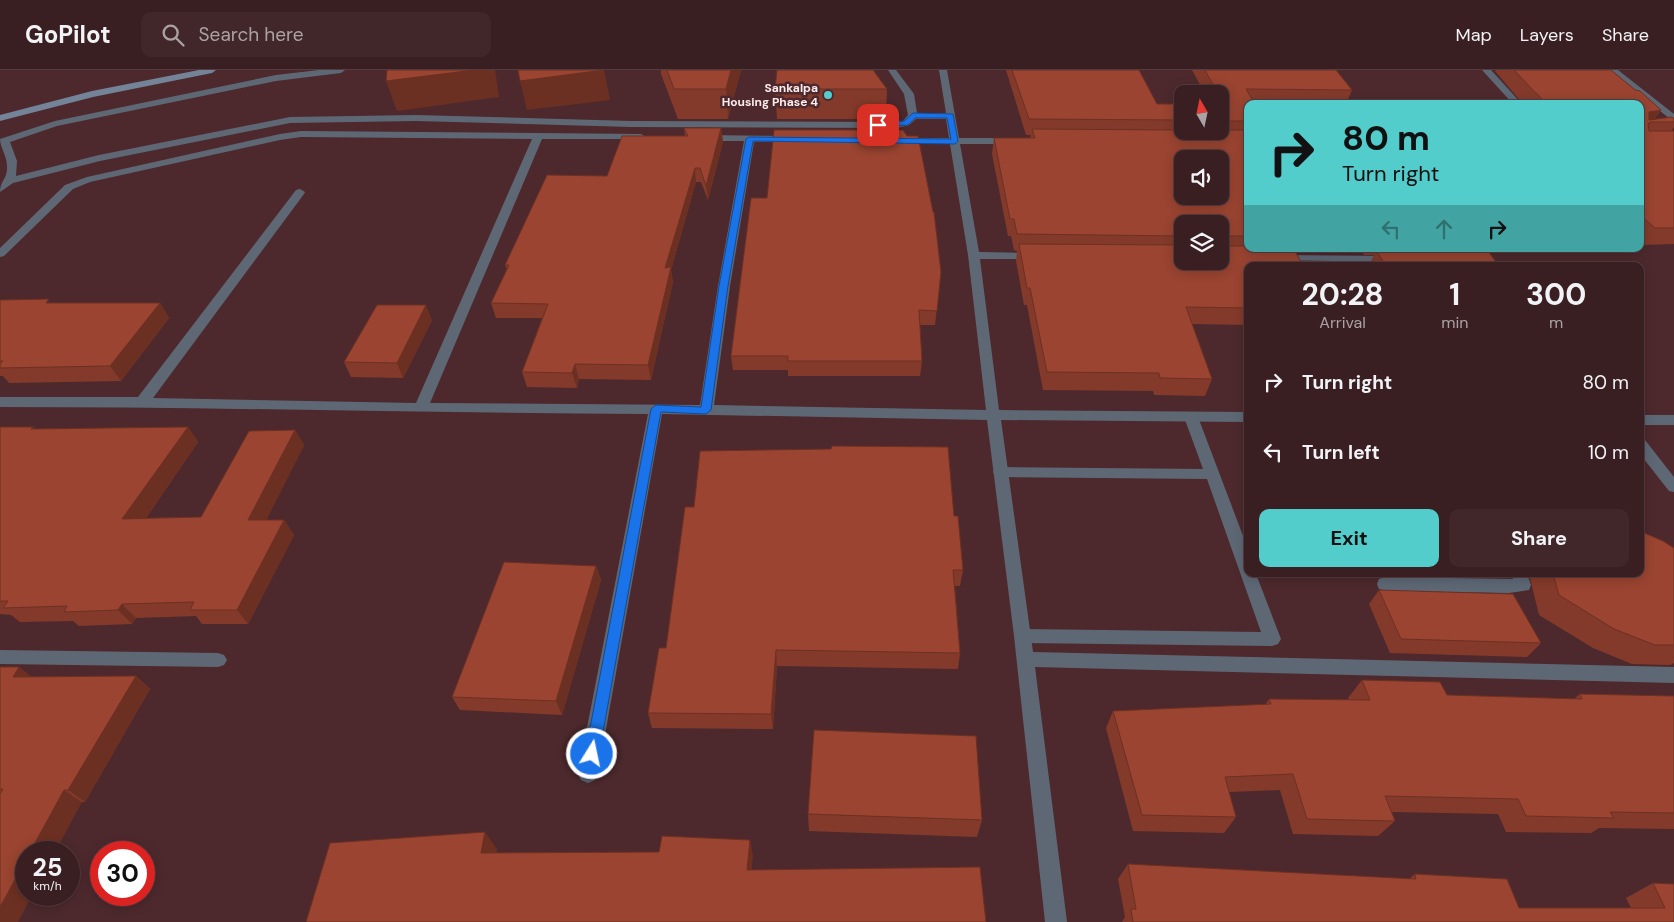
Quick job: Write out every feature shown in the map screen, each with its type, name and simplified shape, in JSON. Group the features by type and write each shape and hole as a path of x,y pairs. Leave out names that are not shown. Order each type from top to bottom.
{"street":[{"path":"0,118 92,94 212,70"},
{"path":"0,189 9,181 14,172 9,150 2,141 56,124 276,78 341,70"},
{"path":"892,70 909,94 913,116"},
{"path":"943,70 974,255 1000,472 1026,659 1056,922"},
{"path":"1486,70 1514,100"},
{"path":"1612,70 1674,119"},
{"path":"9,181 99,158 290,120 416,118 631,124 897,125 906,123 913,116 950,116"},
{"path":"0,254 69,187 87,180 280,137 301,134 654,137"},
{"path":"421,408 539,135"},
{"path":"692,138 808,140"},
{"path":"706,410 724,286 749,139"},
{"path":"886,140 1023,141"},
{"path":"142,402 300,192"},
{"path":"974,255 1044,256"},
{"path":"1269,258 1405,260"},
{"path":"0,402 142,402 421,408 656,409 1244,417"},
{"path":"588,774 656,409"},
{"path":"1191,417 1244,562"},
{"path":"1644,420 1674,420"},
{"path":"1644,449 1674,487"},
{"path":"1000,472 1212,474"},
{"path":"1023,636 1272,639 1249,577"},
{"path":"1385,584 1523,585 1520,577"},
{"path":"0,657 218,660"},
{"path":"1026,659 1674,675"}],"building":[{"path":"387,70 474,70 386,81"},
{"path":"518,70 604,70 520,81"},
{"path":"667,70 731,70 726,89 674,89"},
{"path":"777,70 873,70 887,89 775,89"},
{"path":"1012,70 1139,70 1157,104 1174,104 1174,120 1029,119"},
{"path":"1205,70 1336,70 1352,90 1246,89 1253,100 1244,100 1244,121 1229,121 1229,85 1213,85"},
{"path":"1514,70 1611,70 1635,90 1640,91 1661,110 1649,112 1649,120 1672,117 1674,122 1650,122 1648,124 1649,131 1674,131 1674,228 1655,228 1644,218 1644,100 1543,100"},
{"path":"684,128 721,128 706,186 700,168 695,168 665,268 671,267 648,365 575,364 572,373 522,372 548,304 491,303 509,265 505,265 547,175 607,176 622,136 688,136"},
{"path":"1032,129 1174,130 1174,140 1229,140 1229,130 1244,130 1244,236 1229,236 1229,215 1174,215 1174,236 1017,234 1014,219 1010,219 994,138 1035,138"},
{"path":"774,130 903,130 907,136 918,136 934,212 941,272 937,311 919,310 922,361 788,361 788,356 731,356 751,198 767,198"},
{"path":"1019,244 1174,245 1174,270 1229,270 1229,246 1244,246 1244,252 1296,252 1301,262 1244,262 1244,308 1186,307 1212,379 1160,378 1159,373 1047,372 1030,288 1027,288"},
{"path":"1377,252 1489,252 1496,262 1384,262"},
{"path":"49,299 46,303 160,303 110,366 0,368 0,364 3,361 0,361 0,300"},
{"path":"377,305 426,305 397,363 344,362"},
{"path":"0,427 34,427 31,429 188,427 122,519 201,517 249,431 295,430 248,520 284,520 237,610 190,610 194,602 122,604 118,610 64,612 67,606 3,608 8,601 0,601"},
{"path":"832,446 948,447 954,516 958,516 963,570 953,570 960,653 776,650 771,714 648,713 659,648 666,648 685,507 694,507 700,451 831,449"},
{"path":"1644,533 1663,541 1674,548 1674,645 1655,645 1614,629 1559,595 1554,577 1644,577"},
{"path":"504,562 596,566 556,701 452,697"},
{"path":"1379,590 1513,594 1541,643 1401,639"},
{"path":"0,667 19,667 13,677 136,676 68,790 64,790 36,841 15,841 15,880 0,907 0,794 3,789 0,789"},
{"path":"1362,680 1440,682 1447,695 1582,699 1580,694 1674,696 1674,813 1610,812 1614,818 1526,816 1518,799 1385,796 1395,821 1307,819 1293,774 1225,777 1236,817 1142,815 1113,711 1271,704 1269,699 1370,700"},
{"path":"814,730 976,736 982,820 808,814"},
{"path":"485,832 481,853 659,852 662,836 750,840 747,870 980,867 986,922 306,922 330,843"},
{"path":"1128,864 1416,879 1415,874 1507,879 1519,908 1665,908 1653,883 1674,884 1674,922 1133,922 1131,909 1136,909"}],"place":[{"name":"Sankalpa Housing Phase 4","path":"828,95"}],"route":[{"path":"592,754 656,409 706,410 724,286 749,139 955,141 950,116 913,116 906,123 878,125"}]}
